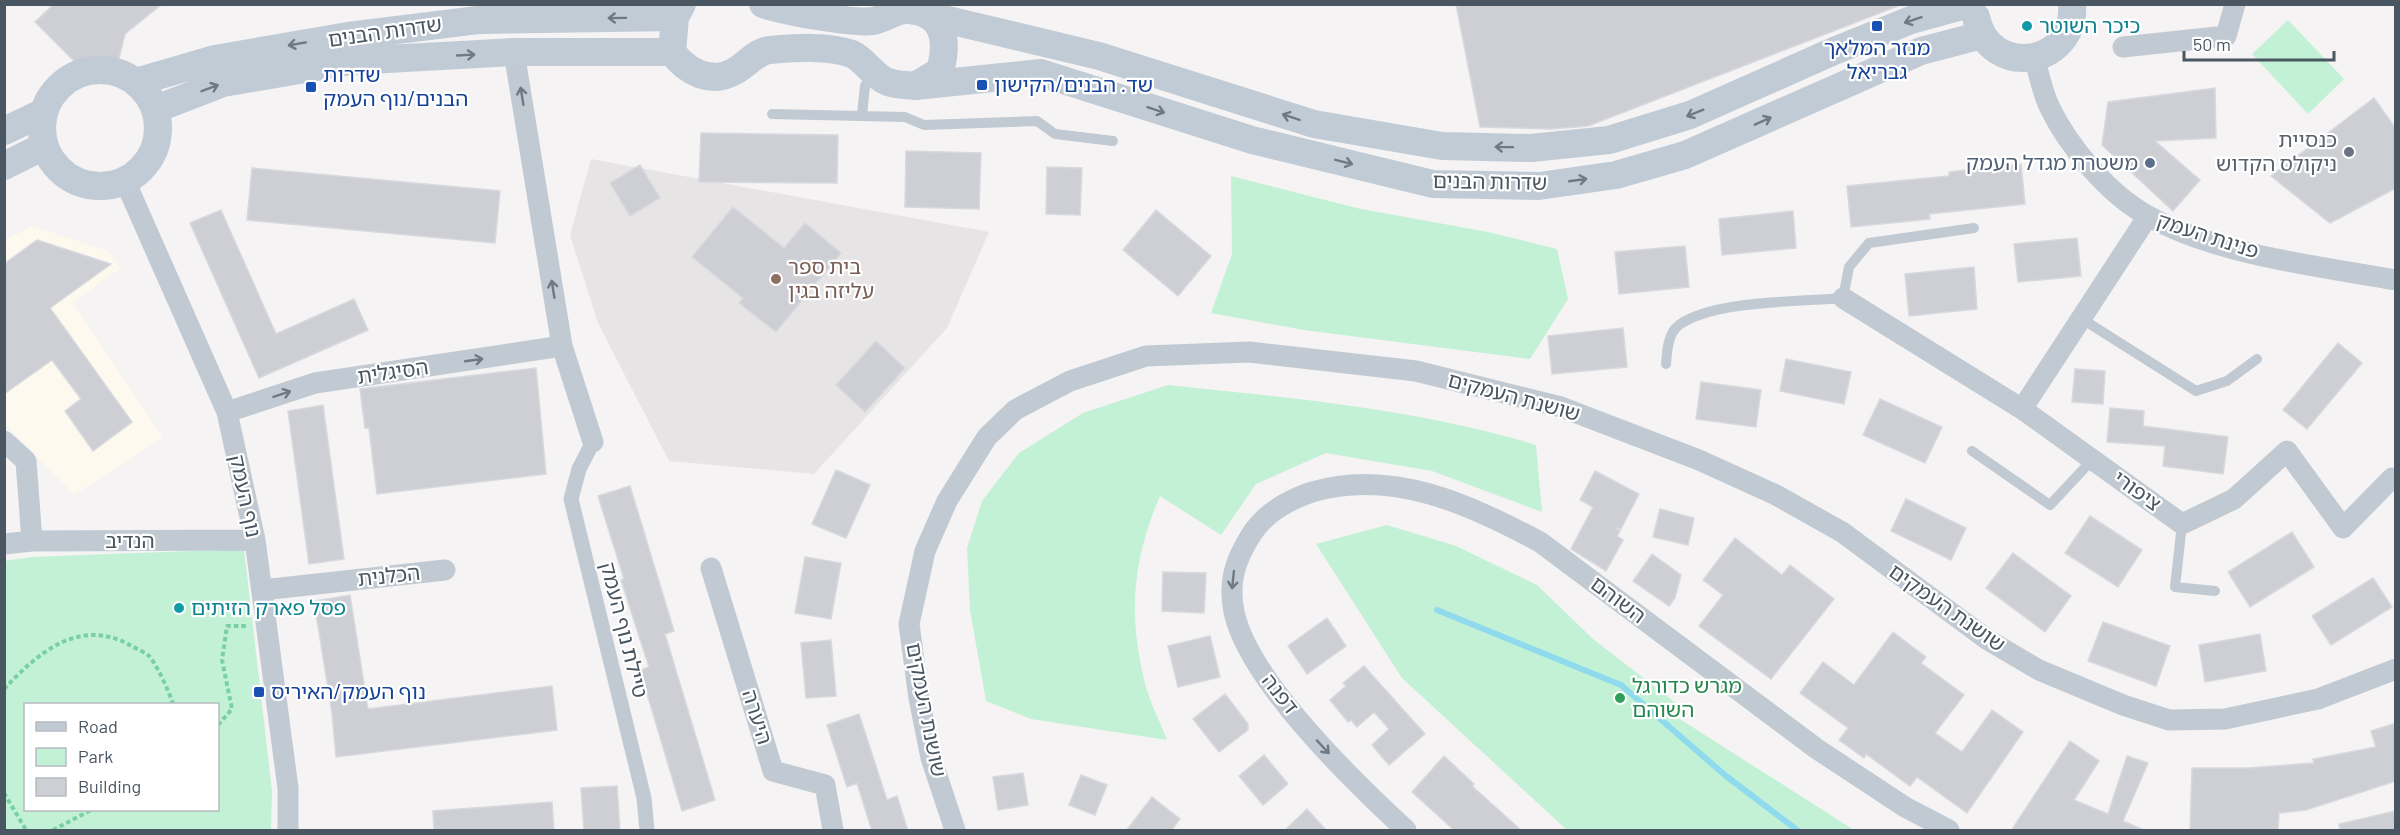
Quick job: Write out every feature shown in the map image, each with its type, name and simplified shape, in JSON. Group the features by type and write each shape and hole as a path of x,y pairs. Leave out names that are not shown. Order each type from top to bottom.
{"main road":[{"name":"שדרות הבנים","path":"763,4 807,15 873,21 908,10 1099,56 1314,124 1442,146 1531,148 1609,140 1690,115 1900,24 1969,4"},
{"path":"1976,4 1978,25 1989,45 2005,55 2022,59 2034,58 2049,52 2061,42 2069,29 2077,7"},
{"name":"שדרות הבנים","path":"136,82 215,58 348,36 478,20 580,11 679,11"},
{"path":"672,52 679,11"},
{"path":"915,86 940,71 946,50 942,28 927,15"},
{"name":"שדרות הבנים","path":"156,109 223,83 351,62 514,52 672,52 681,64 692,72 706,76 721,76 734,72 765,50 807,48 852,54 887,81 915,86 1041,73 1252,140 1433,184 1539,186 1616,175 1685,155 1921,51 1982,35"},
{"path":"101,69 120,72 136,82 148,94 156,109 159,126 157,142 150,158 140,171 125,181 106,186 86,185 61,171 44,147 41,129 44,112 52,95 65,81 82,72 101,69"},
{"path":"4,131 44,112"},
{"path":"4,166 44,147"}],"street":[{"path":"2123,47 2226,36 2235,4"},
{"path":"514,52 562,346 593,442"},
{"name":"פנינת העמק","path":"2034,58 2047,104 2069,144 2111,187 2148,216 2212,242 2282,260 2396,280"},
{"name":"נוף העמק","path":"125,181 226,412 255,540 288,788 288,831"},
{"path":"2022,409 2148,216"},
{"name":"ציפורי","path":"1843,298 2022,409 2182,524 2234,499 2287,451 2343,528 2392,477"},
{"name":"הסיגלית","path":"226,412 315,383 562,346"},
{"name":"שושנת העמקים","path":"955,831 931,758 919,698 909,624 926,551 947,501 987,437 1015,410 1070,381 1146,356 1249,352 1404,370 1561,407 1700,460 1776,495 1842,532 1988,640 2039,670 2123,705 2169,720 2225,719 2318,699 2396,669"},
{"path":"4,441 26,461 32,541"},
{"name":"טיילת נוף העמק","path":"593,442 579,469 571,499 644,798 647,831"},
{"name":"השוהם","path":"1256,527 1287,500 1323,489 1367,483 1409,488 1490,516 1540,542 1817,749 1905,807 1949,831"},
{"name":"דפנה","path":"1256,527 1235,561 1232,589 1234,613 1246,642 1260,670 1314,737 1406,831"},
{"name":"הנדיב","path":"4,544 32,541 255,540"},
{"name":"היערה","path":"711,568 773,771 825,785 833,831"},
{"name":"הכלנית","path":"262,590 445,570"}],"lane":[{"path":"862,115 865,86 876,72"},
{"path":"772,114 905,117 924,125 1037,121 1055,134 1113,141"},
{"path":"1666,364 1668,344 1678,326 1712,309 1843,298 1849,267 1869,243 1974,228"},
{"path":"2082,320 2196,391 2227,381 2256,359"},
{"path":"1972,451 2050,505 2093,459"},
{"path":"2182,524 2175,587 2216,591"}],"path":[{"path":"219,724 232,709 222,660 227,626 267,627"},
{"path":"4,689 20,672 62,641 86,634 112,636 149,656 172,703"},
{"path":"4,793 26,831"},
{"path":"53,831 89,811"}],"shaded area":[{"name":"בית ספר עליזה בגין","path":"591,159 989,232 947,328 814,474 669,461 598,323 570,235"},
{"path":"33,226 108,251 121,268 73,302 163,438 74,495 5,424 4,240"}],"green space":[{"path":"2288,20 2344,79 2308,114 2252,54"},
{"path":"1231,176 1361,209 1488,232 1557,249 1568,299 1530,359 1304,330 1211,313 1232,254"},
{"path":"1168,385 1354,406 1446,422 1536,445 1542,512 1432,471 1326,453 1256,484 1221,535 1160,496 1144,540 1139,562 1135,606 1138,651 1145,683 1167,740 1031,719 986,701 970,610 967,548 982,501 1019,453 1083,413"},
{"path":"1387,525 1456,546 1537,585 1593,639 1681,707 1675,716 1854,830 1567,830 1402,678 1316,544"},
{"path":"244,549 272,791 271,830 5,830 4,561 32,557"}],"building":[{"path":"54,4 162,4 125,34 119,58 77,64 35,22"},
{"path":"1456,4 1898,4 1898,6 1588,126 1552,129 1480,127"},
{"name":"משטרת מגדל העמק","path":"2215,88 2216,138 2155,141 2200,180 2173,211 2102,145 2108,102"},
{"name":"כנסיית ניקולס הקדוש","path":"2374,98 2396,129 2396,188 2330,223 2271,176"},
{"path":"701,133 838,135 837,183 699,182"},
{"path":"906,151 981,153 979,209 905,207"},
{"path":"2021,164 2025,204 1929,214 1930,219 1851,227 1847,186 1949,176 1949,172"},
{"path":"640,165 660,198 630,216 610,183"},
{"path":"1047,167 1082,168 1080,215 1046,214"},
{"path":"252,168 500,191 495,243 247,220"},
{"path":"733,207 784,248 805,223 841,253 776,332 739,303 743,298 692,257"},
{"path":"221,210 276,334 354,299 368,330 259,378 190,223"},
{"path":"1156,210 1211,256 1178,296 1123,250"},
{"path":"1793,211 1796,248 1722,255 1719,219"},
{"path":"2077,238 2081,276 2018,282 2014,244"},
{"path":"37,240 111,264 50,308 132,422 93,451 65,411 81,399 52,360 4,394 4,264"},
{"path":"1685,246 1689,287 1619,294 1615,252"},
{"path":"1974,267 1977,309 1909,316 1905,274"},
{"path":"1623,328 1627,367 1552,374 1548,336"},
{"path":"876,341 905,368 865,412 836,385"},
{"path":"2338,343 2362,363 2307,429 2283,410"},
{"path":"1786,359 1851,372 1844,404 1780,391"},
{"path":"536,368 546,474 377,494 369,428 365,428 360,389"},
{"path":"2075,369 2105,371 2103,404 2072,402"},
{"path":"1701,382 1761,390 1756,427 1696,419"},
{"path":"1880,399 1942,427 1925,463 1863,435"},
{"path":"323,405 344,559 309,564 288,411"},
{"path":"2110,408 2144,411 2143,426 2228,437 2223,474 2163,466 2165,446 2107,442"},
{"path":"836,470 870,485 846,538 812,524"},
{"path":"1595,471 1639,494 1621,529 1615,528 1620,531 1617,536 1623,540 1606,571 1571,549 1593,507 1580,500"},
{"path":"630,486 674,631 665,634 715,800 682,811 640,670 649,667 621,580 624,579 598,496"},
{"path":"1906,499 1966,528 1951,560 1891,531"},
{"path":"1660,509 1694,518 1688,545 1653,537"},
{"path":"2090,516 2142,550 2118,587 2065,553"},
{"path":"2292,532 2314,567 2250,607 2228,572"},
{"path":"1735,538 1782,575 1790,565 1834,599 1771,679 1699,626 1723,595 1703,580"},
{"path":"2013,553 2071,596 2045,632 1986,588"},
{"path":"1652,554 1681,575 1675,598 1669,606 1633,581"},
{"path":"805,557 841,563 831,619 795,613"},
{"path":"1163,572 1206,573 1204,613 1162,611"},
{"path":"2373,578 2392,607 2331,645 2312,616"},
{"path":"350,595 368,709 552,686 557,730 336,757 332,713 314,601"},
{"path":"1327,618 1346,646 1307,674 1288,646"},
{"path":"2103,622 2170,646 2156,686 2088,661"},
{"path":"1893,632 1926,657 1921,663 1964,695 1935,733 1962,752 1992,710 2023,732 1967,813 1917,777 1910,786 1866,754 1864,758 1839,740 1848,728 1800,693 1823,662 1854,685"},
{"path":"2260,634 2266,671 2205,682 2199,645"},
{"path":"1210,636 1220,677 1178,687 1168,646"},
{"path":"831,640 836,696 806,698 801,643"},
{"path":"1364,666 1425,734 1389,765 1372,745 1389,729 1374,712 1357,727 1351,720 1348,722 1330,700 1346,686 1343,683"},
{"path":"1225,694 1248,724 1248,730 1219,752 1193,719"},
{"path":"859,714 887,800 897,796 908,831 872,831 857,783 847,787 827,725"},
{"path":"2396,723 2396,781 2306,810 2279,813 2278,831 2190,831 2192,768 2248,768 2314,763 2313,759 2376,747 2371,731"},
{"path":"2070,741 2099,761 2074,800 2108,814 2127,756 2148,763 2123,821 2146,831 2011,831"},
{"path":"1264,755 1288,784 1263,805 1239,776"},
{"path":"1444,756 1474,784 1472,786 1522,831 1455,831 1412,792"},
{"path":"1023,773 1028,805 998,810 993,777"},
{"path":"1081,775 1107,785 1095,815 1069,805"},
{"path":"617,786 620,831 584,831 581,788"},
{"path":"1152,797 1180,819 1171,831 1126,831"},
{"path":"552,802 554,831 434,831 433,811"},
{"path":"1307,809 1327,831 1284,831"},
{"path":"2396,811 2396,831 2340,831 2339,824"}],"waterway":[{"path":"1437,610 1621,685 1726,776 1797,830"}],"place":[{"name":"מנזר המלאך גבריאל","path":"1877,26"},
{"name":"כיכר השוטר","path":"2027,26"},
{"name":"שד. הבנים/הקישון","path":"982,85"},
{"name":"שדרות הבנים/נוף העמק","path":"311,87"},
{"name":"כנסיית ניקולס הקדוש","path":"2349,152"},
{"name":"משטרת מגדל העמק","path":"2150,163"},
{"name":"בית ספר עליזה בגין","path":"776,279"},
{"name":"פסל פארק הזיתים","path":"179,608"},
{"name":"נוף העמק/האיריס","path":"259,692"},
{"name":"מגרש כדורגל השוהם","path":"1620,698"}]}
